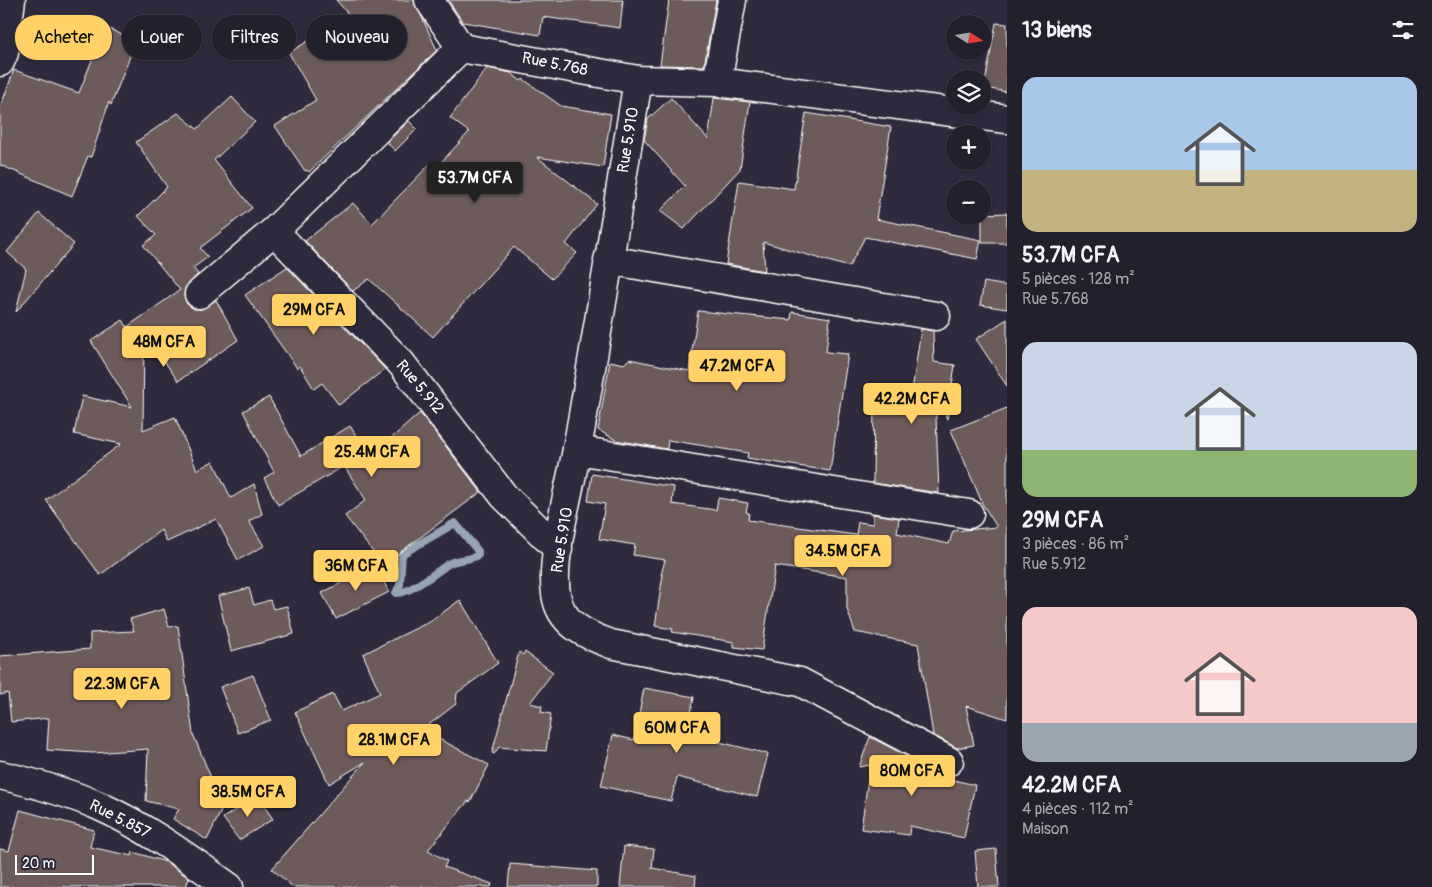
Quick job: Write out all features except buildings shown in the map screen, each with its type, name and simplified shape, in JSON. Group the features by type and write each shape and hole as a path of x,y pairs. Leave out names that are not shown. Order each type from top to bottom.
{"street":[{"path":"0,62 4,53 11,0"},
{"path":"199,294 274,231 461,48 429,0"},
{"path":"717,82 732,0"},
{"name":"Rue 5.768","path":"461,48 638,80 717,82 1007,119"},
{"name":"Rue 5.910","path":"638,80 577,450 555,569 556,595 564,617 586,635 611,644 800,682 949,761"},
{"name":"Rue 5.912","path":"274,231 401,363 504,496 558,549"},
{"path":"608,260 936,316"},
{"path":"577,450 969,514"},
{"name":"Rue 5.857","path":"0,775 44,786 99,806 169,845 229,887"}],"waterway":[{"path":"400,583 402,554 455,523 478,551 478,555 475,557 452,562 415,587 401,593 396,593 400,585"}]}
